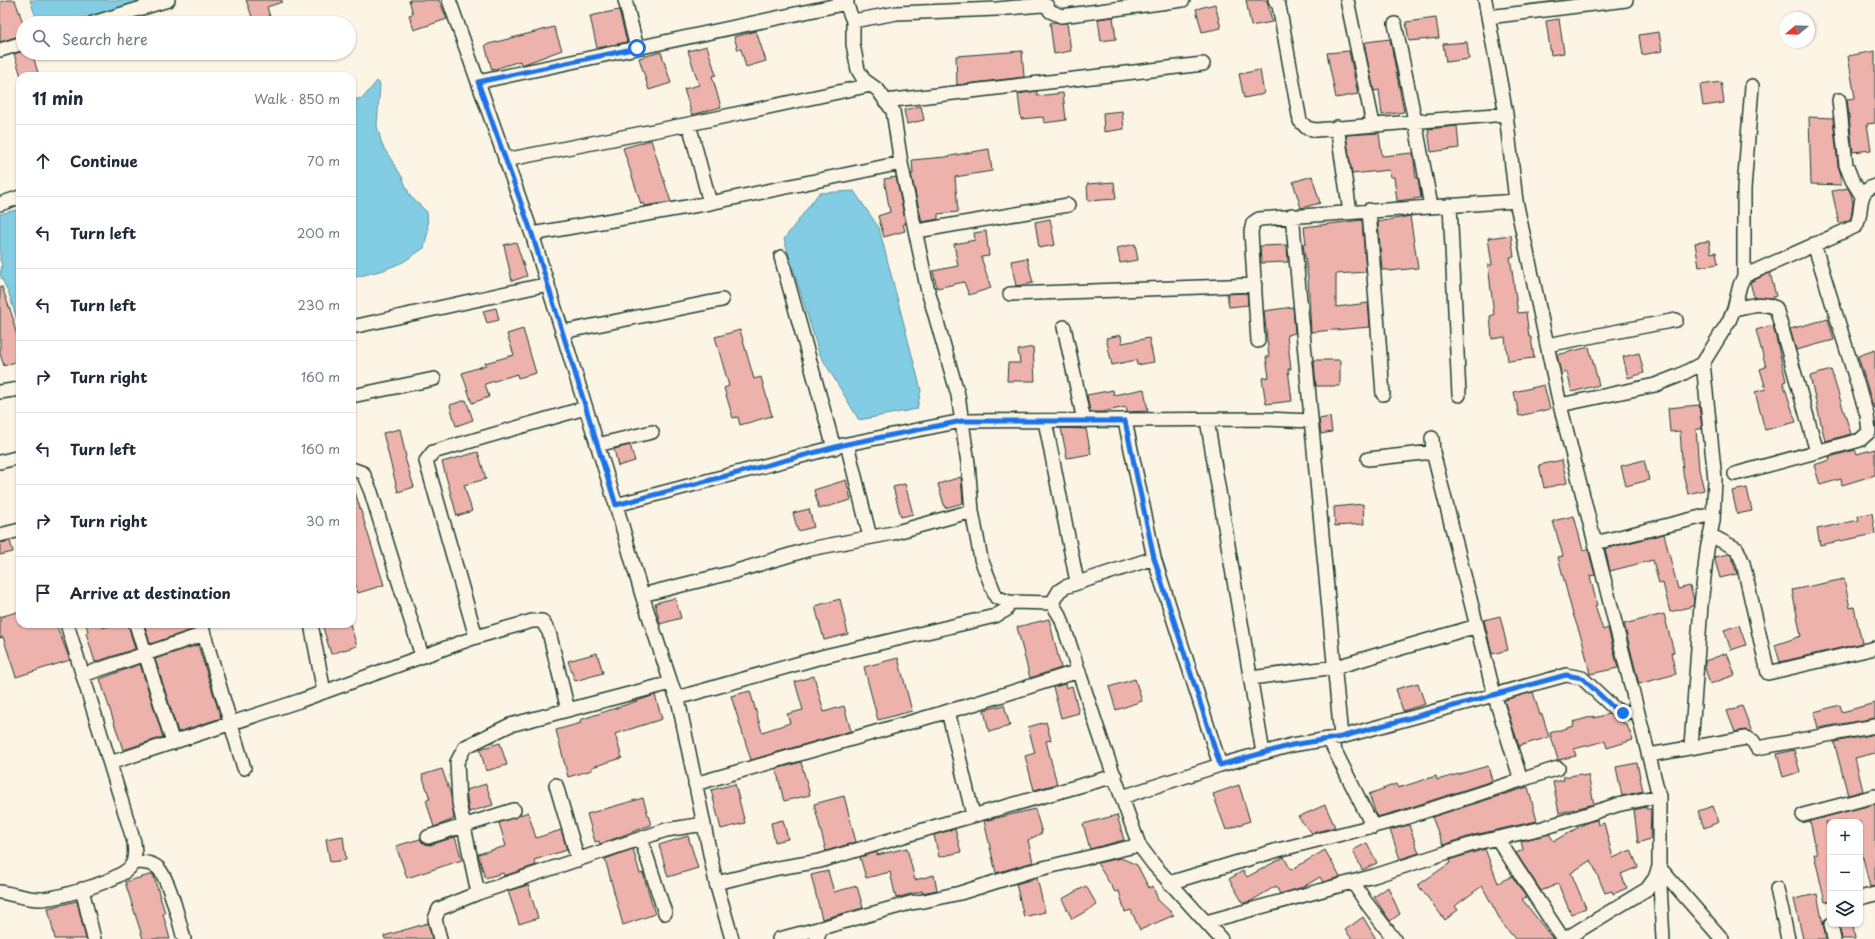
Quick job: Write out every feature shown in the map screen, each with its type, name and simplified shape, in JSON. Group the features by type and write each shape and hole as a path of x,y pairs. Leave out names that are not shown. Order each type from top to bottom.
{"street":[{"path":"116,16 168,0"},
{"path":"449,0 532,234 616,505 642,595 677,698 716,883 732,939"},
{"path":"625,0 637,48"},
{"path":"853,21 897,14 997,9 1041,2 1048,6 1050,11 1061,16 1183,0"},
{"path":"1275,0 1279,6 1300,121 1307,128 1316,130 1337,127 1506,114"},
{"path":"1347,0 1373,124"},
{"path":"1485,0 1506,114 1516,201 1560,405 1659,796 1659,867 1663,939"},
{"path":"1488,17 1626,0"},
{"path":"478,82 847,2 853,21 853,44 858,70 864,80 878,90 893,111 901,164 917,231 927,287 958,395 972,511 981,559 991,588 996,597 1010,602 1052,603"},
{"path":"1395,24 1431,206"},
{"path":"0,50 16,45"},
{"path":"886,101 1203,64"},
{"path":"505,160 689,124 870,85"},
{"path":"1560,405 1655,385 1678,376 1703,363 1729,322 1744,276 1744,190 1752,86"},
{"path":"1839,100 1846,165 1852,180 1862,196"},
{"path":"689,124 710,202"},
{"path":"1337,127 1350,212"},
{"path":"532,234 710,202 901,164"},
{"path":"1744,276 1814,244 1851,230 1860,220 1862,196 1866,191 1875,186"},
{"path":"0,204 16,198"},
{"path":"1258,341 1251,232 1253,223 1259,219 1292,215 1516,201"},
{"path":"917,231 1068,205"},
{"path":"1450,205 1459,395"},
{"path":"1369,210 1382,394"},
{"path":"1292,215 1336,667 1335,738 1373,826"},
{"path":"1735,474 1860,440 1869,432 1869,424 1814,244"},
{"path":"781,257 834,448"},
{"path":"356,326 548,284"},
{"path":"1010,294 1255,286"},
{"path":"562,332 722,300"},
{"path":"1734,309 1760,304 1770,305 1776,308 1817,452"},
{"path":"1547,345 1676,320"},
{"path":"1064,326 1084,421"},
{"path":"1691,747 1701,605 1713,514 1715,479 1703,363"},
{"path":"356,395 434,378"},
{"path":"0,392 16,390"},
{"path":"476,638 426,461 433,452 585,408"},
{"path":"1207,420 1263,753"},
{"path":"616,505 847,444 962,421 1311,421"},
{"path":"1045,421 1077,582"},
{"path":"1125,421 1154,558 1220,765"},
{"path":"597,445 652,432"},
{"path":"1432,438 1433,452 1494,694 1521,780"},
{"path":"847,444 870,537"},
{"path":"1368,459 1433,452"},
{"path":"0,462 16,458"},
{"path":"356,471 362,473 371,492 422,656"},
{"path":"642,595 730,573 810,549 893,533 972,511"},
{"path":"1595,543 1713,514"},
{"path":"0,535 16,531"},
{"path":"1710,535 1737,549 1743,563 1768,674 1875,648"},
{"path":"1052,603 1059,591 1077,582 1154,558"},
{"path":"677,698 826,656 995,616 1006,610 1010,602"},
{"path":"1052,603 1061,618 1139,845 1169,882 1221,939"},
{"path":"110,763 232,724 422,656 532,621 542,622 549,632 568,710"},
{"path":"1251,678 1336,667 1477,626"},
{"path":"0,892 38,899 49,898 82,889 124,872 134,862 134,842 68,628"},
{"path":"137,628 173,743"},
{"path":"312,628 324,692"},
{"path":"83,675 146,654 203,629 244,768"},
{"path":"695,784 948,711 1079,671"},
{"path":"1122,797 1220,765 1263,753 1335,738 1566,675 1582,678 1615,709 1623,713 1637,710"},
{"path":"478,893 459,803 457,762 465,747 510,726 671,684"},
{"path":"948,711 973,815"},
{"path":"1649,755 1746,738 1752,741 1757,748 1875,726"},
{"path":"1169,882 1278,850 1401,819 1558,768"},
{"path":"716,883 778,868 820,861 973,815 1115,776"},
{"path":"556,785 578,860"},
{"path":"1206,922 1353,882 1497,838 1544,828 1617,805 1659,796"},
{"path":"1803,815 1875,796"},
{"path":"428,836 514,810"},
{"path":"440,939 435,919 439,909 478,893 666,830 704,824"},
{"path":"1497,838 1564,939 1647,889 1655,878 1659,867"},
{"path":"641,839 665,912"},
{"path":"779,939 819,934 910,903 960,893 1027,872 1139,845"},
{"path":"134,862 158,867 166,882 184,939"},
{"path":"1659,867 1722,939"},
{"path":"1353,882 1394,939"},
{"path":"1777,888 1788,939"},
{"path":"82,889 94,939"},
{"path":"1863,897 1875,894"},
{"path":"1832,927 1834,939"}],"water":[{"path":"30,0 153,0 113,16 36,16"},
{"path":"377,81 380,84 377,126 382,145 402,177 410,196 427,212 428,231 424,248 403,262 384,270 356,277 356,99 363,98"},
{"path":"854,191 879,228 921,390 917,409 859,420 819,353 784,239 819,193"},
{"path":"16,210 16,316 9,294 0,275 2,265 0,260 0,214"}],"building":[{"path":"15,0 21,16 16,16 16,37 0,42 0,2"},
{"path":"246,0 282,0 282,2 267,7 270,16 252,16"},
{"path":"409,0 439,0 447,19 414,30 409,15 413,14"},
{"path":"1246,0 1267,0 1272,22 1251,26"},
{"path":"1215,4 1221,28 1202,32 1196,9"},
{"path":"619,10 627,42 597,48 590,16"},
{"path":"1113,17 1116,39 1101,41 1098,19"},
{"path":"1436,18 1439,38 1409,41 1406,22"},
{"path":"1559,19 1564,53 1551,55 1546,21"},
{"path":"1050,23 1067,23 1071,51 1054,54"},
{"path":"554,27 562,50 521,65 520,61 492,70 485,45"},
{"path":"756,31 766,61 746,67 741,49 738,50 734,37"},
{"path":"1659,32 1662,51 1642,55 1639,35"},
{"path":"1390,39 1404,112 1382,115 1379,90 1374,91 1365,49 1366,42"},
{"path":"1467,42 1469,59 1446,62 1443,44"},
{"path":"707,46 716,75 712,76 721,107 692,115 684,89 699,85 688,51"},
{"path":"1022,51 1024,77 957,85 956,56"},
{"path":"1349,51 1358,94 1336,98 1327,53"},
{"path":"1875,51 1875,123 1867,124 1871,150 1853,152 1847,99 1855,98 1848,56"},
{"path":"661,52 671,83 649,90 639,58"},
{"path":"16,53 16,60 34,60 38,72 20,72 14,54"},
{"path":"1260,70 1264,94 1244,98 1239,74"},
{"path":"1721,82 1724,103 1703,106 1700,85"},
{"path":"1037,91 1037,96 1063,93 1066,120 1044,123 1043,117 1021,119 1018,94"},
{"path":"921,106 924,120 907,124 904,110"},
{"path":"1122,111 1124,129 1104,132 1103,113"},
{"path":"1809,117 1833,118 1841,185 1811,184"},
{"path":"1457,126 1459,148 1431,152 1428,129"},
{"path":"1379,133 1382,156 1413,153 1416,178 1418,178 1421,198 1397,201 1394,177 1390,177 1389,170 1352,174 1346,135"},
{"path":"651,140 671,202 644,206 643,203 641,204 623,148"},
{"path":"989,149 992,171 955,177 958,212 938,214 938,219 922,222 911,174 913,174 912,160 945,157"},
{"path":"1312,176 1320,203 1301,208 1293,182"},
{"path":"896,177 906,224 903,224 905,231 884,237 878,216 890,212 884,179"},
{"path":"1114,182 1116,199 1088,201 1087,184"},
{"path":"1848,188 1853,203 1851,218 1847,221 1839,223 1832,191"},
{"path":"1410,216 1418,268 1389,271 1382,270 1378,222"},
{"path":"1050,219 1055,245 1039,248 1035,222"},
{"path":"1362,220 1366,272 1336,274 1336,307 1368,303 1370,327 1311,332 1308,277 1303,244 1306,244 1304,227"},
{"path":"986,231 989,256 981,257 991,288 969,295 964,282 937,288 933,271 958,266 954,244 975,240 974,233"},
{"path":"1511,235 1514,257 1510,257 1518,313 1526,312 1529,337 1531,337 1534,358 1508,361 1505,337 1492,339 1490,316 1494,315 1488,265 1492,265 1488,238"},
{"path":"1709,241 1711,253 1716,252 1718,264 1699,267 1695,243"},
{"path":"516,242 527,276 512,281 504,245"},
{"path":"1135,244 1138,260 1120,263 1117,248"},
{"path":"1287,245 1288,262 1261,263 1260,246"},
{"path":"1027,258 1033,283 1016,286 1011,261"},
{"path":"1770,273 1776,296 1771,298 1754,297 1750,282"},
{"path":"0,287 2,287 14,321 16,331 16,362 4,366 0,354"},
{"path":"1247,293 1248,305 1229,307 1227,294"},
{"path":"1293,307 1295,333 1287,335 1291,369 1288,369 1292,401 1266,404 1262,378 1269,377 1266,357 1269,357 1264,311"},
{"path":"496,308 499,320 487,323 483,311"},
{"path":"1828,319 1834,340 1796,350 1790,329"},
{"path":"1773,325 1786,381 1783,382 1796,422 1765,430 1755,392 1766,389 1760,369 1766,367 1756,330"},
{"path":"523,329 536,373 518,378 517,374 485,384 489,397 472,403 462,373 486,365 485,363 514,355 507,334"},
{"path":"740,330 754,379 761,377 772,416 740,425 738,417 733,418 724,388 729,386 715,337"},
{"path":"1121,335 1122,343 1149,338 1154,362 1137,365 1136,360 1112,365 1106,338"},
{"path":"1033,347 1035,381 1007,381 1008,363 1020,363 1018,350"},
{"path":"1589,347 1599,385 1572,392 1567,372 1561,374 1557,355"},
{"path":"1875,350 1875,409 1874,409 1858,356"},
{"path":"1639,353 1644,373 1628,378 1623,357"},
{"path":"1314,360 1340,360 1340,386 1316,386"},
{"path":"1831,370 1851,434 1825,441 1810,376"},
{"path":"1544,385 1550,409 1519,416 1514,392"},
{"path":"1144,389 1148,411 1127,412 1126,407 1102,412 1090,412 1087,395 1113,390 1114,395"},
{"path":"466,400 473,420 456,426 450,405"},
{"path":"1699,405 1702,429 1696,429 1699,469 1704,490 1688,494 1683,473 1680,431 1670,432 1668,408"},
{"path":"1330,417 1332,432 1321,434 1319,419"},
{"path":"1061,428 1086,429 1091,454 1067,458"},
{"path":"400,429 405,458 414,487 398,492 383,433"},
{"path":"630,445 635,461 618,466 614,449"},
{"path":"1875,449 1875,475 1842,485 1841,479 1820,485 1814,465 1830,460 1829,457 1855,450 1857,454"},
{"path":"478,452 486,479 464,485 472,511 457,516 442,462"},
{"path":"1562,460 1567,483 1544,488 1539,465"},
{"path":"1644,460 1649,480 1626,486 1621,466"},
{"path":"961,477 963,503 945,508 938,484"},
{"path":"846,480 851,500 819,509 814,490"},
{"path":"905,484 913,514 901,517 893,487"},
{"path":"1747,488 1752,511 1737,514 1732,491"},
{"path":"356,495 384,585 358,593 356,587"},
{"path":"1363,504 1364,524 1335,526 1334,507"},
{"path":"809,509 814,527 798,531 793,513"},
{"path":"1872,513 1875,534 1820,545 1817,529 1859,520 1858,516"},
{"path":"1574,516 1583,550 1588,549 1595,575 1590,576 1597,605 1595,606 1603,630 1608,628 1618,668 1590,674 1583,643 1572,611 1558,557 1563,556 1553,521"},
{"path":"1664,534 1678,589 1690,586 1694,600 1693,606 1670,612 1663,583 1659,584 1653,560 1610,571 1605,549"},
{"path":"10,541 13,552 0,555 0,543"},
{"path":"1729,554 1731,555 1737,574 1720,578 1714,557"},
{"path":"1844,579 1850,608 1854,607 1862,643 1780,662 1775,645 1801,636 1792,590"},
{"path":"675,598 681,618 660,624 655,603"},
{"path":"840,599 848,634 824,640 815,606"},
{"path":"16,612 16,628 58,628 70,660 16,677 3,637 0,638 0,617"},
{"path":"1664,614 1674,652 1671,653 1676,674 1639,684 1624,624"},
{"path":"1500,616 1508,650 1492,654 1484,620"},
{"path":"1049,619 1061,668 1030,678 1017,627"},
{"path":"1739,625 1746,645 1731,650 1724,630"},
{"path":"87,628 129,628 135,649 95,662 86,633 88,632"},
{"path":"145,628 194,628 194,629 150,644"},
{"path":"323,628 351,628 357,646 331,654"},
{"path":"198,645 221,718 178,732 155,659"},
{"path":"597,653 603,673 575,681 568,661"},
{"path":"1727,653 1735,675 1710,684 1705,668 1705,661"},
{"path":"898,658 912,711 878,720 864,667"},
{"path":"140,664 163,737 123,750 100,679"},
{"path":"814,676 824,712 844,706 851,731 751,760 731,696 750,691 762,732 790,723 787,714 803,710 795,682"},
{"path":"1135,679 1142,701 1116,710 1109,687"},
{"path":"1418,683 1425,704 1403,711 1396,689"},
{"path":"1065,684 1066,688 1072,686 1079,713 1061,718 1053,687"},
{"path":"1533,692 1549,737 1519,746 1504,700"},
{"path":"655,695 662,719 615,734 622,758 592,767 592,770 568,777 556,730 581,723 580,720"},
{"path":"1875,703 1875,718 1818,728 1814,712 1840,705 1842,712"},
{"path":"1004,705 1010,726 989,732 984,710"},
{"path":"1742,706 1752,732 1745,730 1735,732 1727,711"},
{"path":"1609,714 1627,725 1633,740 1607,748 1605,741 1574,749 1576,756 1558,760 1550,733 1574,726 1573,722 1594,716 1594,718"},
{"path":"1046,722 1051,740 1046,741 1057,784 1034,790 1025,756 1035,753 1028,727"},
{"path":"1875,734 1875,753 1855,758 1863,791 1848,795 1834,742"},
{"path":"500,743 507,765 486,771 480,749"},
{"path":"1794,750 1800,772 1783,777 1777,754"},
{"path":"801,762 810,795 784,801 776,769"},
{"path":"1637,763 1643,791 1622,796 1616,767"},
{"path":"1488,766 1492,781 1377,817 1369,794 1396,784 1398,788 1436,776 1437,780"},
{"path":"442,769 451,795 454,819 434,827 426,800 430,799 422,775"},
{"path":"1581,774 1582,776 1588,775 1594,804 1559,813 1553,782 1564,780 1563,777"},
{"path":"486,784 493,805 469,812 466,790"},
{"path":"735,784 745,823 721,829 711,790"},
{"path":"1239,785 1250,821 1226,830 1213,794"},
{"path":"1528,787 1537,821 1474,835 1443,845 1432,817"},
{"path":"844,796 856,842 826,851 814,804"},
{"path":"643,798 651,825 600,844 599,841 595,842 587,814"},
{"path":"1875,804 1875,886 1870,887 1863,858 1863,819 1827,819 1827,902 1825,902 1814,854 1817,854 1810,821"},
{"path":"1325,805 1335,827 1312,833 1298,817"},
{"path":"1713,806 1719,822 1704,828 1698,811"},
{"path":"1646,807 1646,809 1651,809 1650,839 1638,843 1634,810"},
{"path":"1035,809 1042,833 1028,840 1033,862 996,873 984,821"},
{"path":"528,812 536,838 561,830 567,850 534,860 536,865 504,876 503,873 485,878 478,854 506,846 499,823"},
{"path":"1117,815 1124,840 1090,849 1083,824"},
{"path":"783,820 788,839 775,842 771,823"},
{"path":"1597,820 1598,825 1604,823 1613,858 1631,850 1638,867 1621,874 1627,888 1613,894 1612,891 1605,893 1591,860 1571,873 1586,908 1571,914 1558,884 1541,891 1516,853 1523,850 1521,841 1549,834 1554,841 1588,822"},
{"path":"1409,825 1419,853 1400,859 1390,830"},
{"path":"955,829 961,852 939,857 934,835"},
{"path":"343,836 346,860 330,862 326,839"},
{"path":"688,836 698,868 668,877 659,845"},
{"path":"455,837 462,860 407,878 396,846 420,839 423,843 430,845"},
{"path":"1367,843 1377,863 1362,870 1353,850"},
{"path":"907,848 915,880 934,875 937,890 922,893 922,891 896,898 890,872 866,878 860,857 877,852 877,855"},
{"path":"633,849 640,874 643,873 655,914 623,925 605,859"},
{"path":"1485,849 1498,883 1512,876 1526,897 1522,899 1553,939 1515,939 1502,923 1482,886 1455,906 1458,910 1445,920 1418,885 1450,863 1449,860"},
{"path":"1325,850 1340,877 1323,882 1320,877 1303,887 1280,894 1276,886 1251,901 1243,903 1229,879 1243,871 1247,877 1284,857 1291,870"},
{"path":"1121,858 1137,865 1149,888 1153,886 1158,900 1174,915 1140,930 1131,910 1125,912 1119,891 1115,892 1097,863"},
{"path":"828,871 834,892 857,886 863,908 822,919 811,875"},
{"path":"153,874 165,913 163,914 170,939 143,939 125,882"},
{"path":"1037,878 1045,912 1024,917 1016,884"},
{"path":"528,885 538,918 519,924 508,891"},
{"path":"1086,886 1097,905 1072,919 1062,899"},
{"path":"1388,887 1400,914 1390,921 1374,897"},
{"path":"1817,894 1826,939 1803,939 1794,899"},
{"path":"77,901 86,939 55,939 48,908"},
{"path":"1363,917 1376,939 1352,939 1345,930"},
{"path":"428,923 432,939 385,939 384,936"},
{"path":"1840,927 1853,927 1855,939 1842,939"}],"route":[{"path":"637,48 478,82 532,234 616,505 847,444 962,421 1125,421 1125,427 1154,558 1220,765 1292,745 1341,737 1405,718 1566,675 1582,678 1615,709 1623,713"}]}
